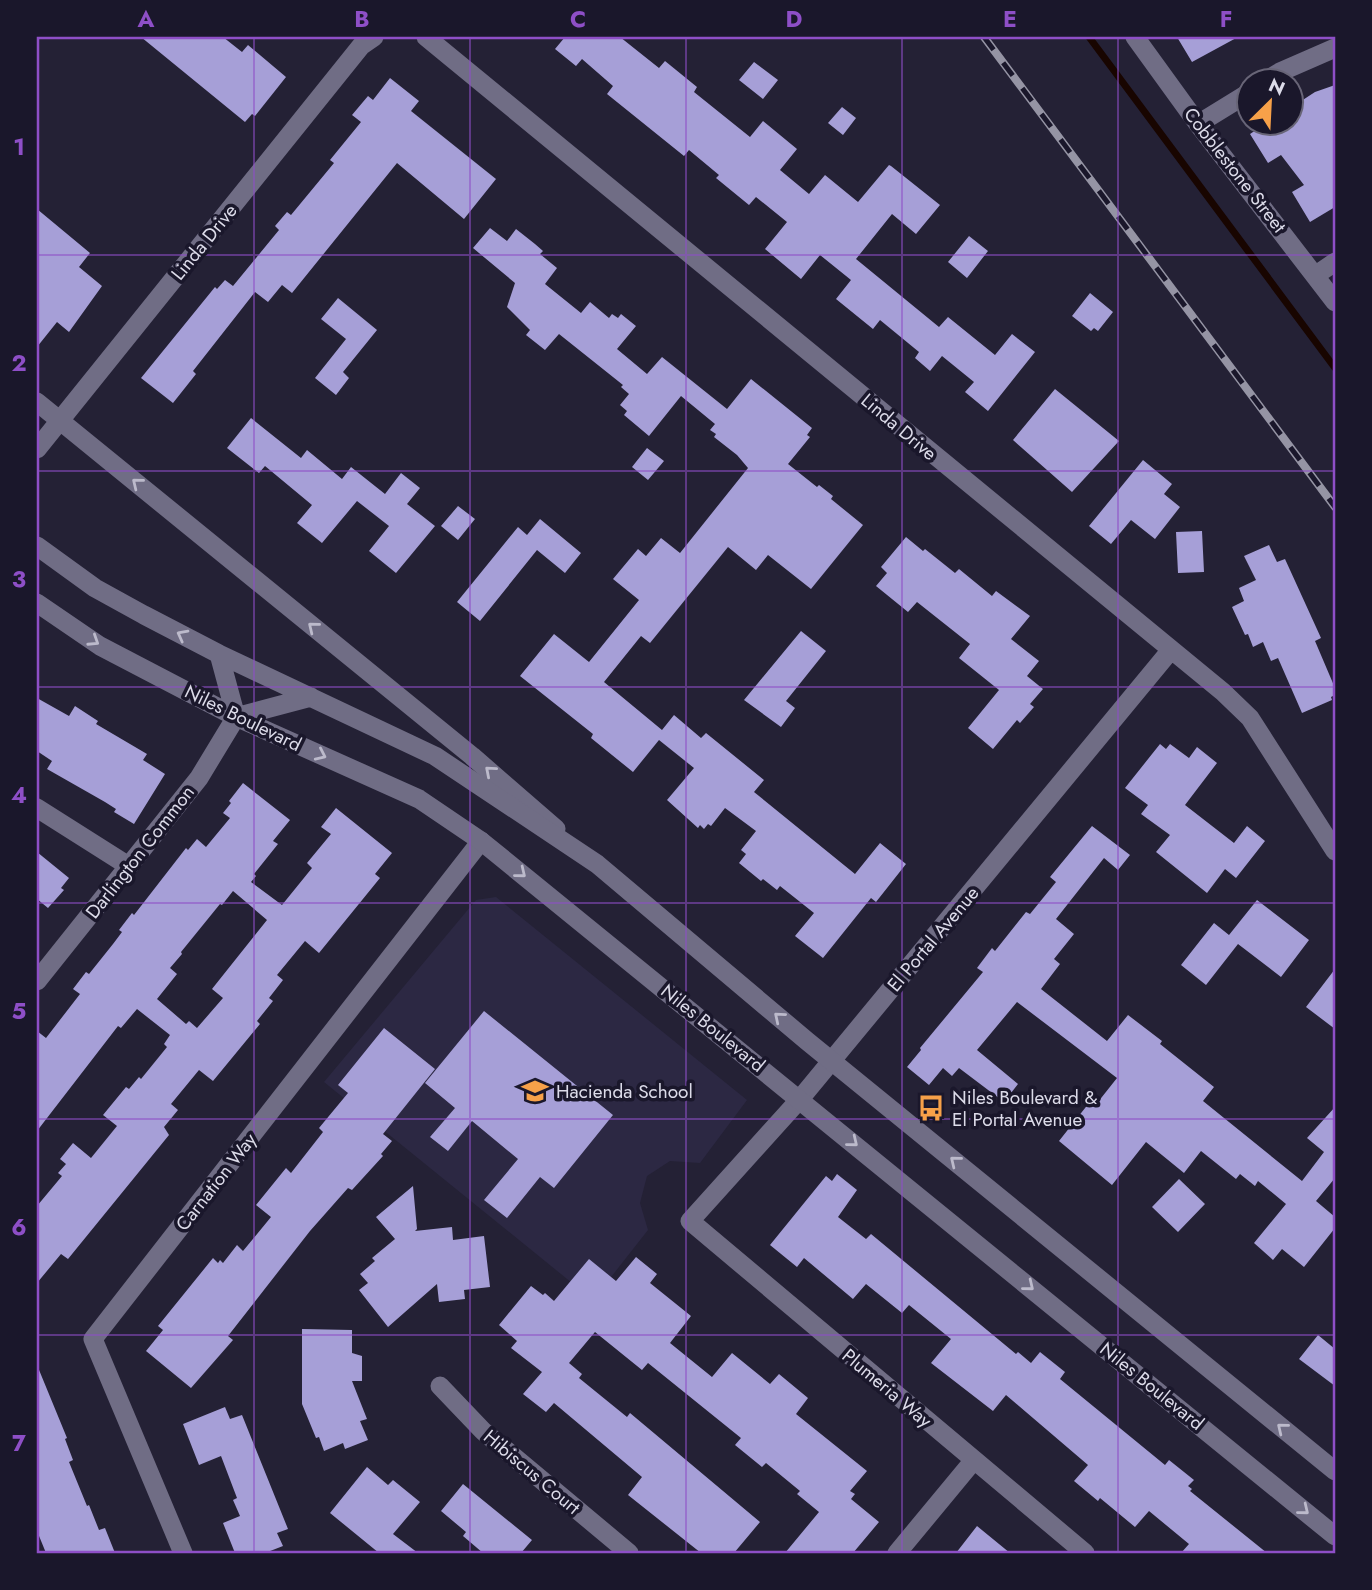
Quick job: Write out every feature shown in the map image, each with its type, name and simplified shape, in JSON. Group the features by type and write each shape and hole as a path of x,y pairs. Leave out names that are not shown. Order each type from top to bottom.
{"street":[{"name":"Linda Drive","path":"37,449 361,46 374,37"},
{"name":"Linda Drive","path":"426,37 1223,692 1250,718 1335,851"},
{"name":"Cobblestone Street","path":"1135,37 1198,124 1335,302"},
{"path":"1294,66 1335,48"},
{"path":"1198,124 1236,101"},
{"path":"1316,275 1335,262"},
{"path":"37,402 472,756 832,1060 1335,1471"},
{"path":"37,546 95,588 219,654 435,756 597,864"},
{"name":"Niles Boulevard","path":"37,603 100,646 236,717 419,799 481,841 1334,1531"},
{"name":"El Portal Avenue","path":"690,1222 800,1099 1170,651"},
{"path":"219,654 236,717 311,697"},
{"name":"Darlington Common","path":"37,981 199,778 236,717"},
{"path":"37,808 127,865"},
{"name":"Carnation Way","path":"183,1553 93,1339 481,841"},
{"name":"Plumeria Way","path":"690,1222 1085,1553"},
{"name":"Hibiscus Court","path":"440,1386 482,1431 629,1553"},
{"path":"897,1553 974,1460"}],"shaded area":[{"name":"Hacienda School","path":"496,897 747,1100 700,1163 670,1161 647,1176 640,1203 648,1230 593,1300 324,1082 476,900"}],"building":[{"path":"141,37 223,37 242,52 248,45 286,77 255,116 252,114 245,122"},
{"path":"565,37 620,37 659,68 665,61 697,87 694,92 750,137 763,121 797,149 780,170 809,194 825,175 858,202 889,165 891,166 940,205 916,234 892,214 856,259 939,327 948,317 995,355 1012,334 1035,352 988,411 965,392 974,382 942,356 930,371 915,358 919,352 880,320 873,329 836,299 851,280 820,255 801,279 765,249 787,222 756,197 749,205 716,178 719,175 689,150 684,156 607,94 613,86 582,59 576,66 555,49"},
{"path":"1177,37 1238,37 1192,62"},
{"path":"754,62 778,80 763,99 739,80"},
{"path":"390,78 419,101 411,111 496,179 464,219 397,163 292,293 282,285 268,302 255,292 193,371 196,374 173,403 141,378 215,287 217,289 225,280 233,286 279,230 275,226 287,212 291,215 334,163 330,160 361,122 352,115 368,96 373,100"},
{"path":"1335,85 1335,207 1310,222 1292,192 1304,185 1281,155 1268,163 1251,136 1306,136 1306,98"},
{"path":"842,107 856,118 843,135 828,123"},
{"path":"37,209 90,253 79,267 102,286 69,332 57,322 37,347"},
{"path":"490,228 507,241 516,229 543,251 540,254 557,268 545,284 581,313 590,302 609,318 612,314 618,318 621,314 636,326 617,349 647,374 662,357 727,409 751,379 812,428 807,435 810,437 788,464 833,496 831,499 863,525 811,589 768,555 756,570 728,547 650,643 641,636 604,682 662,730 674,715 701,738 706,733 764,780 754,792 855,874 880,843 906,864 876,902 871,898 823,958 795,936 814,913 780,886 777,890 739,863 746,854 741,850 756,831 725,808 711,826 708,824 704,829 700,825 698,828 667,800 694,768 659,740 633,772 591,738 593,734 520,676 554,634 589,662 639,600 613,579 638,549 646,556 661,538 680,553 748,468 737,455 714,437 716,434 710,430 715,424 681,396 649,436 624,415 627,411 620,405 629,394 621,387 623,385 559,334 545,350 526,335 530,330 507,307 515,283 473,248"},
{"path":"969,236 988,251 967,278 948,262"},
{"path":"1090,293 1113,312 1098,331 1094,328 1091,331 1072,316"},
{"path":"338,298 377,330 343,372 349,378 336,395 315,378 346,339 321,319"},
{"path":"1055,389 1119,441 1072,492 1013,440"},
{"path":"251,418 301,458 307,450 342,479 351,467 385,494 401,473 420,488 407,504 435,526 396,573 369,551 389,526 357,501 322,543 297,523 312,505 265,466 259,473 227,448"},
{"path":"647,448 664,461 648,480 632,467"},
{"path":"1143,460 1172,484 1164,494 1180,507 1155,539 1131,520 1111,544 1089,526"},
{"path":"458,506 475,519 458,540 441,526"},
{"path":"540,519 581,553 565,573 537,550 480,621 457,602 518,527 527,535"},
{"path":"1202,531 1204,572 1178,573 1176,532"},
{"path":"906,537 955,573 959,569 992,596 996,591 1030,616 1011,639 1039,661 1027,676 1043,689 1030,704 1034,707 1020,723 1017,720 993,749 968,728 999,690 959,658 970,644 917,602 908,612 876,586 887,573 881,567"},
{"path":"1269,545 1277,562 1285,559 1321,638 1315,641 1335,688 1332,700 1302,713 1278,658 1271,661 1263,642 1253,647 1232,607 1244,601 1239,588 1256,580 1244,556"},
{"path":"801,631 826,651 786,701 795,708 781,727 744,700"},
{"path":"37,698 69,716 75,706 98,721 96,724 147,754 143,760 165,774 134,824 114,812 116,809 105,802 47,769 52,761 37,751"},
{"path":"1160,744 1166,749 1170,744 1189,758 1197,747 1217,763 1185,805 1234,843 1247,826 1265,841 1236,878 1225,869 1207,893 1156,852 1170,835 1141,814 1148,805 1125,788"},
{"path":"243,783 290,820 273,841 278,844 254,874 256,876 251,882 282,905 312,868 307,863 331,834 321,827 336,808 392,853 375,874 380,878 319,953 305,941 277,975 283,980 269,998 273,1001 257,1021 260,1024 213,1081 199,1070 171,1104 178,1110 164,1127 169,1135 68,1259 61,1254 37,1283 37,1206 62,1176 58,1173 66,1164 60,1159 73,1143 91,1158 117,1126 103,1115 126,1087 129,1089 139,1077 141,1079 167,1047 164,1044 170,1035 137,1009 121,1028 118,1026 37,1131 37,1031 46,1038 80,994 73,989 86,972 89,974 122,932 119,930 132,913 134,915 186,848 188,850 197,839 206,847 230,818 223,813 231,803 229,801","holes":["233,891 267,920 212,989 223,998 197,1028 189,1021 186,1024 157,999 177,974 170,968 181,952"]},
{"path":"1092,826 1130,855 1118,870 1104,858 1056,919 1074,934 1054,959 1060,964 1041,989 1107,1041 1128,1015 1214,1087 1203,1101 1302,1181 1324,1152 1307,1138 1335,1107 1335,1178 1316,1201 1335,1217 1335,1228 1304,1267 1282,1249 1273,1260 1254,1243 1286,1204 1258,1181 1255,1186 1240,1174 1236,1179 1201,1151 1184,1173 1146,1142 1112,1185 1059,1141 1089,1103 1094,1107 1117,1078 1017,1002 977,1050 1018,1084 1004,1102 959,1068 952,1076 943,1068 929,1085 907,1067 983,972 977,968 992,948 995,951 1026,912 1030,914 1056,882 1050,877"},
{"path":"37,852 69,878 61,888 64,890 48,908 37,899"},
{"path":"1257,900 1309,940 1281,977 1238,944 1206,985 1181,965 1214,923 1229,935"},
{"path":"1335,969 1335,1029 1306,1007"},
{"path":"484,1011 613,1115 554,1188 540,1177 507,1218 484,1200 518,1159 472,1121 448,1151 430,1137 455,1108 425,1083"},
{"path":"384,1028 435,1069 383,1134 392,1141 381,1154 383,1156 352,1190 348,1188 310,1231 228,1336 233,1340 191,1388 146,1351 163,1330 158,1326 213,1258 218,1263 220,1260 223,1263 237,1245 243,1251 271,1217 256,1205 286,1168 291,1173 323,1132 319,1128 348,1093 338,1085"},
{"path":"837,1174 857,1190 838,1217 866,1239 871,1234 1016,1354 1018,1352 1031,1363 1040,1352 1065,1372 1060,1379 1165,1465 1169,1460 1194,1480 1188,1486 1192,1489 1190,1491 1267,1553 1181,1553 1189,1544 1149,1511 1135,1527 1074,1481 1088,1465 1006,1395 993,1411 931,1363 951,1339 909,1305 902,1313 866,1284 853,1299 804,1258 797,1267 770,1245 826,1176 832,1181"},
{"path":"1179,1179 1205,1204 1178,1232 1152,1207"},
{"path":"413,1186 415,1231 452,1227 453,1240 484,1236 490,1287 464,1290 465,1299 439,1302 437,1284 388,1327 359,1290 368,1283 360,1274 375,1261 372,1258 395,1239 376,1217"},
{"path":"636,1257 657,1274 650,1283 691,1316 670,1343 712,1377 732,1353 770,1384 779,1374 808,1398 796,1414 867,1471 850,1491 855,1494 851,1499 879,1522 853,1553 785,1553 819,1512 797,1494 800,1491 766,1463 762,1467 735,1445 741,1438 648,1363 642,1370 595,1332 569,1363 582,1374 579,1378 627,1417 630,1413 760,1522 734,1553 701,1553 628,1495 642,1477 554,1403 546,1412 523,1394 542,1372 511,1348 517,1341 499,1325 531,1286 554,1301 589,1259 616,1281"},
{"path":"302,1329 352,1330 352,1353 362,1356 362,1381 352,1381 367,1419 360,1421 368,1440 345,1449 343,1443 324,1451 319,1437 316,1438 302,1404"},
{"path":"1318,1335 1335,1349 1335,1386 1299,1359"},
{"path":"37,1365 67,1438 65,1439 73,1460 69,1462 87,1506 89,1505 99,1530 105,1528 115,1553 46,1553 37,1531"},
{"path":"225,1407 230,1419 242,1415 288,1529 277,1533 283,1546 265,1553 235,1553 223,1523 240,1516 233,1500 237,1498 221,1456 199,1465 183,1424"},
{"path":"367,1467 388,1485 393,1480 420,1502 393,1534 418,1553 379,1553 330,1513"},
{"path":"463,1484 532,1540 521,1553 483,1553 463,1536 466,1532 441,1511"},
{"path":"977,1526 1010,1553 956,1553"}],"waterway":[{"path":"1089,37 1335,368"}],"railway":[{"path":"984,37 1335,507"}],"place":[{"name":"Hacienda School","path":"535,1091"},
{"name":"Niles Boulevard & El Portal Avenue","path":"931,1108"}]}
